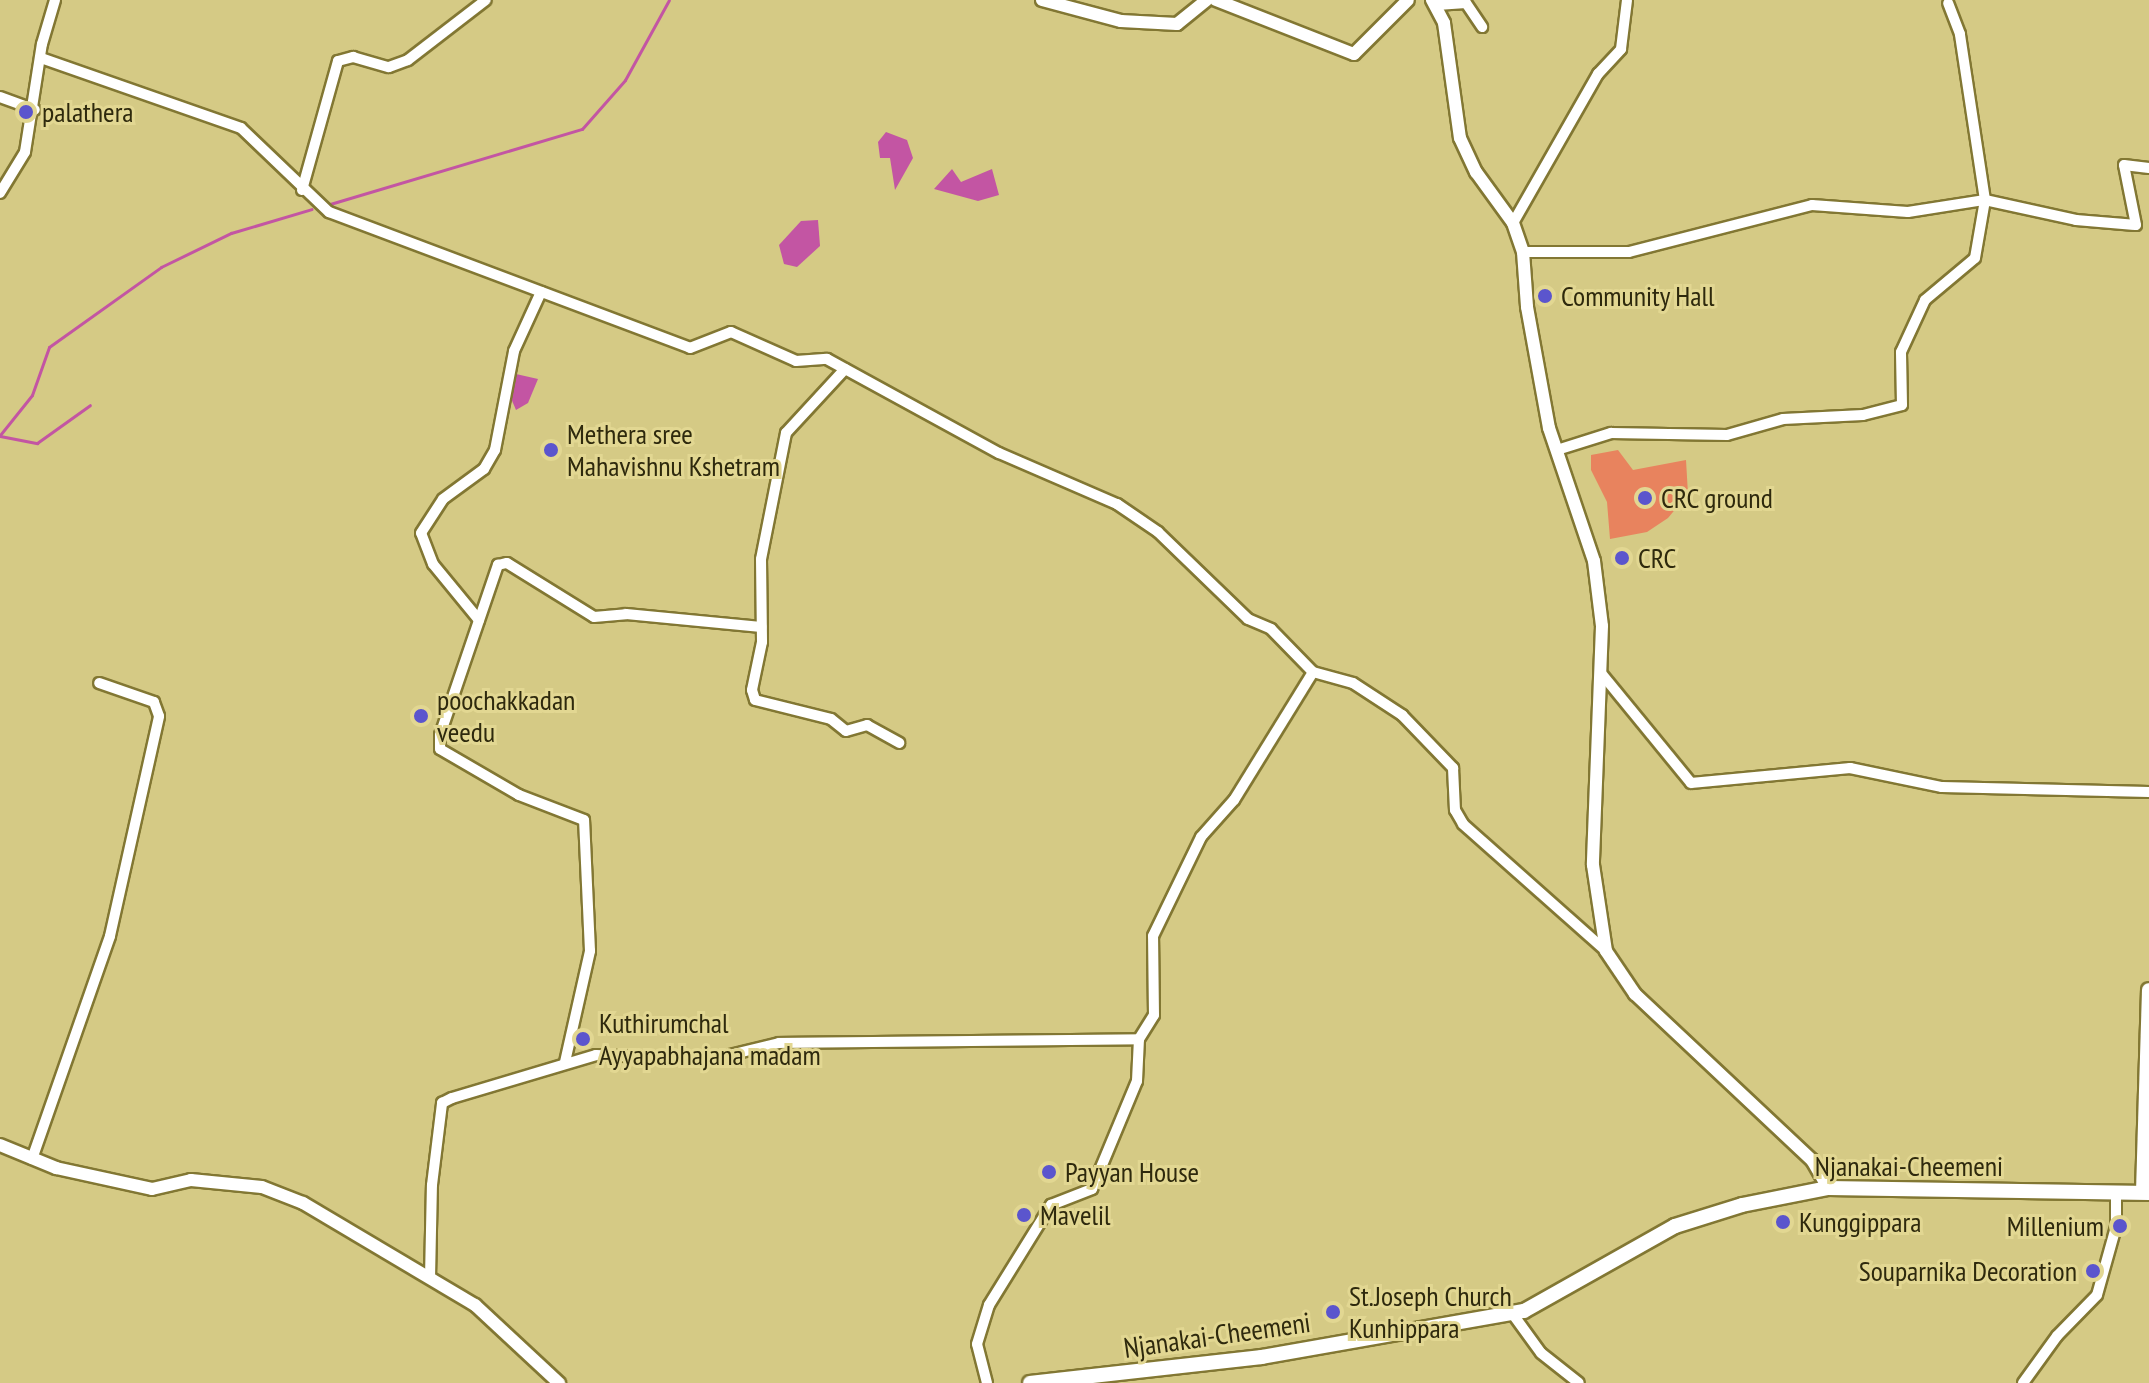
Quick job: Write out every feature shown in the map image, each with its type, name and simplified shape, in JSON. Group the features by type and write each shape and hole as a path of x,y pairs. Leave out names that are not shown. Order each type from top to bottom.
{"main road":[{"path":"2146,1192 2149,990"},
{"name":"Njanakai-Cheemeni","path":"1030,1383 1262,1357 1512,1313 1538,1304 1675,1226 1742,1205 1828,1188 2146,1192"}],"street":[{"path":"0,193 25,152 35,110 41,58 55,0"},
{"path":"302,190 338,61 353,57 389,67 408,60 486,0"},
{"path":"1042,0 1121,21 1177,24 1207,0"},
{"path":"1216,0 1354,54 1408,0"},
{"path":"1513,223 1598,74 1621,49 1627,0"},
{"path":"1482,27 1466,3 1435,2 1451,58 1460,138 1476,172 1513,223 1523,252 1534,355 1557,450 1594,561 1601,673 1593,865 1606,951"},
{"path":"1557,450 1611,433 1727,435 1783,419 1831,419 1902,405 1901,352 1925,300 1975,258 1985,200 1960,34 1948,3"},
{"path":"41,58 241,128 302,190 329,212 690,348 731,332 796,361 827,359 999,453 1117,504 1158,532 1248,619 1271,629 1313,672 1353,683 1402,715 1453,768 1455,810 1463,824 1606,951 1635,994 1787,1134 1812,1160 1828,1188"},
{"path":"0,97 35,110"},
{"path":"1523,252 1629,252 1812,205 1908,212 1985,200 2076,220 2136,225 2124,165 2149,168"},
{"path":"479,620 433,564 421,533 443,499 484,469 495,450 514,351 541,292"},
{"path":"845,369 786,433 761,559 761,627 752,690 755,700 819,715 846,731 867,725 899,743"},
{"path":"565,1062 590,951 584,820 519,795 440,749 498,565 507,563 594,617 626,614 761,627"},
{"path":"987,1383 977,1344 989,1305 1051,1205 1092,1189 1137,1081 1139,1039 1154,1015 1153,936 1201,837 1234,800 1313,672"},
{"path":"1601,673 1691,783 1850,768 1942,787 2149,792"},
{"path":"32,1159 110,936 159,716 154,702 99,683"},
{"path":"430,1278 432,1185 442,1103 565,1062 596,1055 726,1058 779,1043 1139,1039"},
{"path":"0,1145 32,1159 152,1189 191,1180 262,1187 303,1203 475,1305 559,1383"},
{"path":"2023,1383 2057,1336 2097,1295 2116,1227 2116,1193"},
{"path":"1512,1313 1541,1353 1579,1383"}],"shaded area":[{"path":"886,132 907,140 913,158 895,190 890,158 880,158 878,142"},
{"path":"952,169 961,182 992,169 999,195 978,201 934,189"},
{"path":"818,220 820,246 797,267 784,264 779,245 801,221"},
{"path":"516,374 538,379 528,403 516,410 507,389"},
{"name":"CRC ground","path":"1618,450 1633,470 1686,460 1688,494 1668,518 1647,532 1610,539 1607,502 1591,470 1591,455"}],"waterway":[{"path":"330,204 582,129 625,80 669,0"},
{"path":"0,435 32,395 49,347 161,267 231,233 312,209"},
{"path":"0,436 37,443 90,405"}],"place":[{"name":"palathera","path":"26,112"},
{"name":"Community Hall","path":"1545,296"},
{"name":"Methera sree Mahavishnu Kshetram","path":"551,450"},
{"name":"CRC ground","path":"1645,498"},
{"name":"CRC","path":"1622,558"},
{"name":"poochakkadan veedu","path":"421,716"},
{"name":"Kuthirumchal Ayyapabhajana madam","path":"583,1039"},
{"name":"Payyan House","path":"1049,1172"},
{"name":"Mavelil","path":"1024,1215"},
{"name":"Kunggippara","path":"1783,1222"},
{"name":"Millenium","path":"2120,1226"},
{"name":"Souparnika Decoration","path":"2093,1271"},
{"name":"St.Joseph Church Kunhippara","path":"1333,1312"}]}
